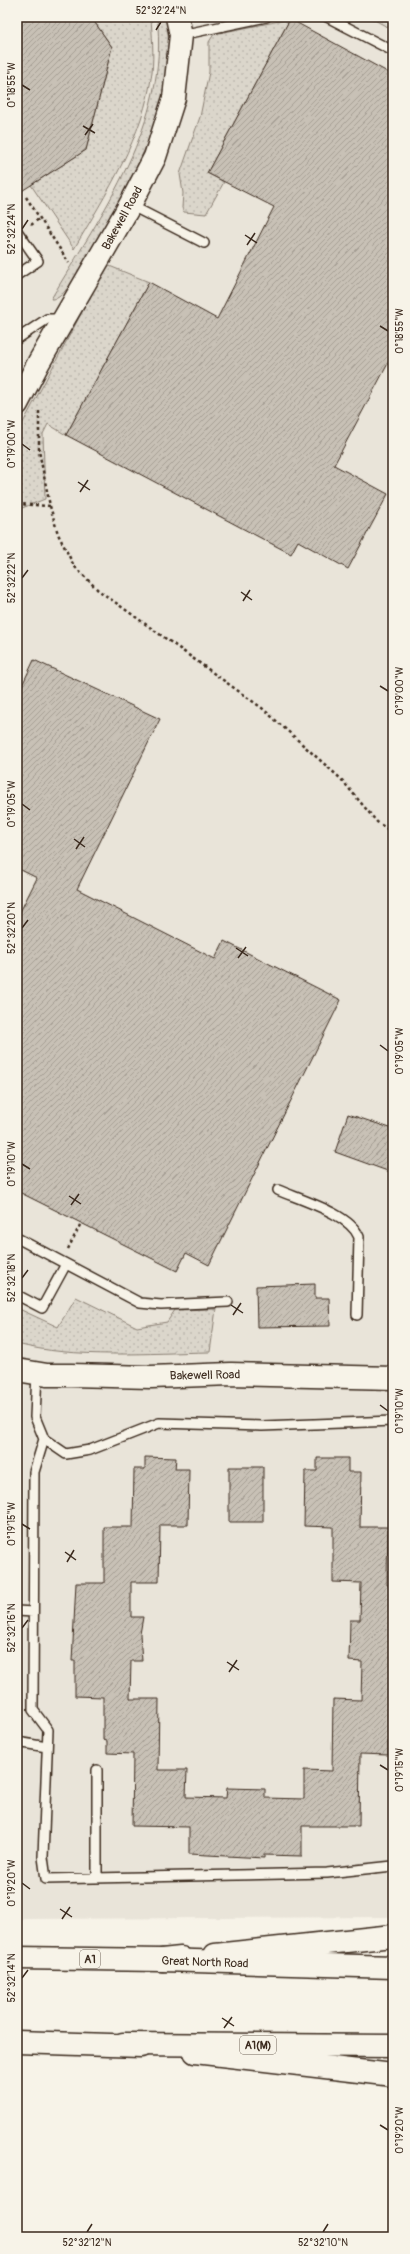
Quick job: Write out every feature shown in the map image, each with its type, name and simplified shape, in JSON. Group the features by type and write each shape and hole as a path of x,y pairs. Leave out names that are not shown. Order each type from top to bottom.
{"main road":[{"name":"Bakewell Road","path":"17,404 130,205 155,157 174,98 179,26"},
{"name":"Bakewell Road","path":"27,1372 151,1376 231,1374 393,1378"},
{"path":"162,1960 393,1936"},
{"name":"Great North Road","path":"17,1958 162,1960 393,1967"},
{"path":"17,2042 123,2044 393,2075"},
{"name":"A1(M)","path":"123,2044 393,2046"}],"lane":[{"path":"179,26 266,17"},
{"path":"328,17 393,51"},
{"path":"130,205 204,243"},
{"path":"17,231 38,261 17,275"},
{"path":"17,340 47,320 64,319"},
{"path":"278,1190 342,1218 356,1230 359,1237 357,1316"},
{"path":"17,1238 140,1303 161,1305 228,1302"},
{"path":"17,1295 42,1308 64,1263"},
{"path":"27,1372 35,1417 44,1439 66,1454 90,1450 158,1423 262,1426 393,1421"},
{"path":"44,1439 34,1472 33,1710 48,1730 43,1857 46,1879 327,1873 393,1866"},
{"path":"17,1611 33,1612"},
{"path":"17,1742 47,1747"},
{"path":"97,1878 98,1770"},
{"path":"17,1950 45,1958"}],"path":[{"path":"26,197 69,263"},
{"path":"39,406 39,450 50,506 58,534 74,566 98,590 262,708 341,779 377,822 393,833"},
{"path":"17,504 50,506"},
{"path":"64,1263 81,1223"}],"shaded area":[{"path":"17,17 393,17 393,1917 17,1919"},
{"path":"91,17 151,17 153,65 148,96 132,142 111,186 74,249 31,185 86,150 112,47"},
{"path":"157,17 167,17 168,56 165,83 156,122 127,187 95,245 67,289 57,298 51,299 110,200 128,165 142,130 153,93 158,55"},
{"path":"369,17 393,17 393,30"},
{"path":"290,19 207,173 224,182 206,214 184,212 182,208 183,193 180,174 200,117 209,72 209,42 214,34"},
{"path":"107,265 149,282 66,435 48,424 43,434 45,499 17,510 17,434"},
{"path":"76,1297 137,1327 167,1322 175,1310 216,1309 210,1352 112,1354 62,1352 17,1344 17,1308 58,1327"}],"building":[{"path":"17,17 91,17 112,47 86,150 17,194"},
{"path":"290,19 393,75 393,354 334,465 388,494 348,569 298,541 291,554 66,435 149,282 217,319 274,207 207,173"},
{"path":"34,660 160,719 77,889 215,959 224,941 341,1000 209,1265 186,1253 177,1271 17,1191 17,918 37,878 17,868 17,696"},
{"path":"348,1114 393,1129 393,1173 335,1152"},
{"path":"315,1284 315,1298 329,1298 330,1326 257,1327 256,1286"},
{"path":"145,1457 176,1458 175,1469 189,1469 188,1525 160,1525 159,1582 131,1582 131,1617 143,1617 140,1634 142,1661 131,1661 130,1699 159,1699 158,1770 187,1770 186,1797 226,1798 227,1788 265,1789 265,1798 304,1799 304,1770 332,1771 333,1699 361,1700 362,1662 349,1661 350,1620 360,1620 361,1583 333,1582 333,1527 304,1526 305,1471 317,1471 317,1458 348,1458 348,1472 361,1472 360,1527 388,1527 387,1585 393,1585 393,1701 388,1701 388,1755 360,1754 359,1826 302,1826 302,1856 264,1855 264,1858 189,1854 189,1827 132,1826 133,1754 107,1753 107,1741 103,1740 103,1697 75,1696 75,1661 72,1661 76,1583 104,1583 104,1527 133,1527 134,1469 145,1469"},
{"path":"229,1467 263,1467 263,1522 229,1522"}]}
